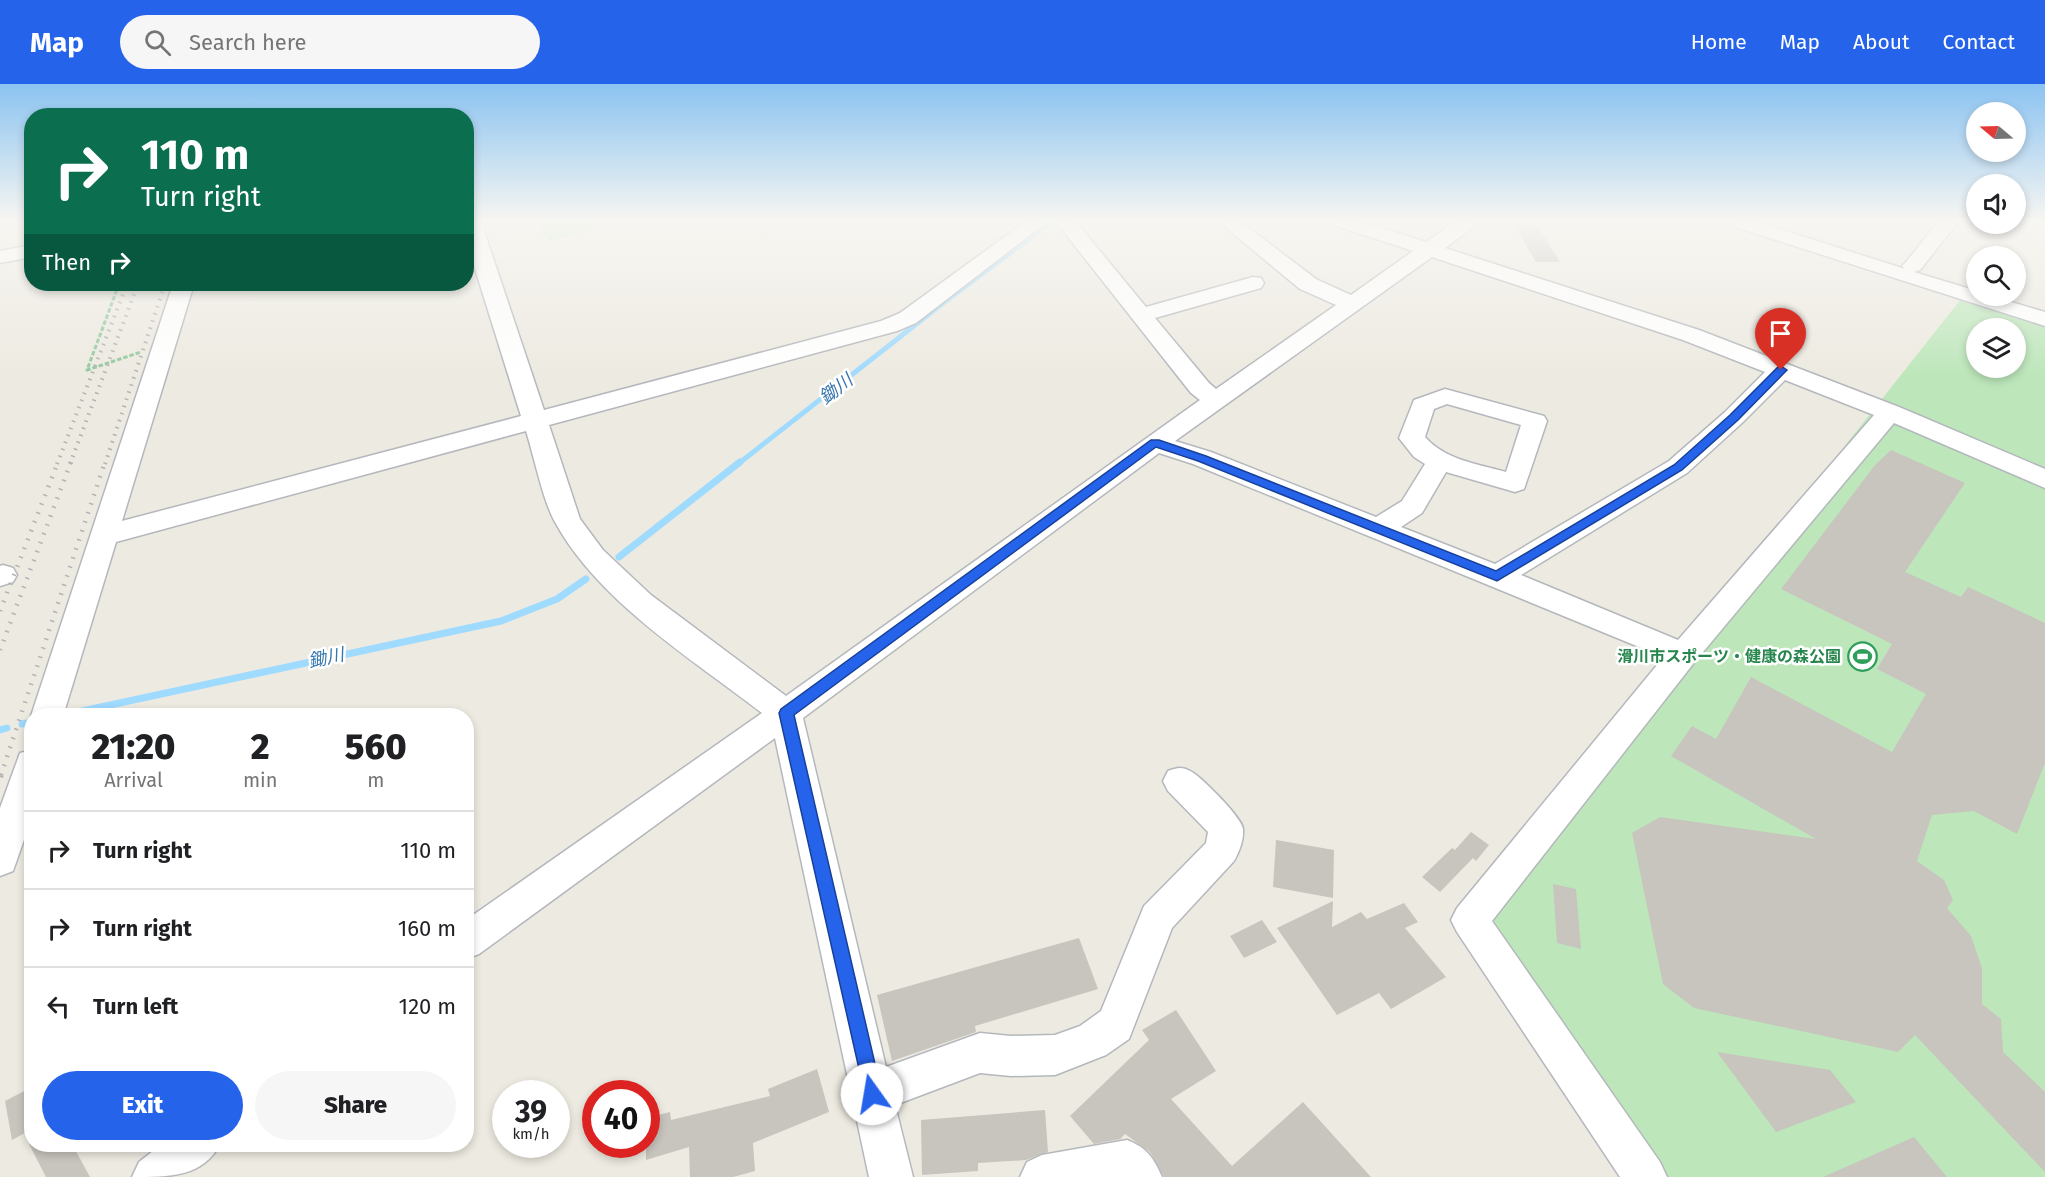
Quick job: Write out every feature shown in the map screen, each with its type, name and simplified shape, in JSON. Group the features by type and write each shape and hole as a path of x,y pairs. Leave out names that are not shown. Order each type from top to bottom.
{"street":[{"path":"488,273 567,520 581,544 614,581 652,613 786,713 891,1177"},
{"path":"105,535 890,326 908,318 969,273"},
{"path":"1107,273 1200,388 1215,400"},
{"path":"1294,273 1308,284 1352,303"},
{"path":"474,936 786,713 1155,443 1395,273"},
{"path":"1505,273 1680,331 1890,411 2045,479"},
{"path":"1895,273 2045,319"},
{"path":"1141,315 1253,283"},
{"path":"49,708 181,291"},
{"path":"1497,576 1678,467 1734,417 1781,370"},
{"path":"1445,396 1535,421 1515,483 1438,461 1423,451 1412,438 1423,405 1445,396"},
{"path":"1645,1177 1470,920 1682,657 1890,411"},
{"path":"1155,443 1202,458 1497,576 1655,641 1682,657"},
{"path":"1378,529 1412,507 1438,461"},
{"path":"872,1094 980,1053 1011,1056 1055,1055 1092,1041 1115,1025 1157,918 1222,850 1226,828 1180,781"},
{"path":"0,860 24,787"},
{"path":"154,1177 188,1152"},
{"path":"1042,1177 1127,1161 1140,1177"}],"path":[{"path":"116,291 87,370 126,356 162,347"}],"green space":[{"name":"滑川市スポーツ・健康の森公園","path":"1965,294 1966,306 2002,306 2045,320 2045,1177 1647,1177 1470,920"}],"building":[{"path":"1891,450 1965,483 1905,572 1961,597 1968,587 2045,623 2045,763 2017,834 1974,811 1932,815 1917,861 1944,880 1953,900 1947,908 1971,936 1982,968 1982,1004 2001,1019 2003,1052 2045,1092 2045,1172 1915,1035 1898,1052 1694,1008 1663,984 1632,833 1660,817 1816,839 1671,756 1692,726 1716,739 1751,677 1892,752 1926,694 1877,669 1892,644 1781,589 1875,465"},
{"path":"1471,832 1489,845 1476,861 1473,858 1440,892 1422,877 1452,848 1455,850"},
{"path":"1276,840 1334,850 1333,898 1273,887"},
{"path":"1553,884 1576,889 1581,949 1557,943"},
{"path":"1333,901 1332,927 1361,912 1367,919 1404,903 1418,922 1405,928 1446,977 1391,1009 1379,993 1337,1015 1277,928"},
{"path":"1262,920 1277,942 1244,958 1230,936"},
{"path":"1079,938 1098,989 975,1026 976,1032 892,1061 877,995"},
{"path":"1176,1010 1216,1071 1171,1099 1232,1166 1303,1102 1371,1177 1164,1177 1150,1152 1125,1134 1120,1139 1094,1144 1070,1116 1149,1040 1142,1030"},
{"path":"1717,1052 1830,1070 1856,1102 1776,1132"},
{"path":"817,1069 829,1112 753,1143 755,1171 733,1177 690,1177 689,1147 660,1156 660,1114 670,1112 671,1120 770,1096 768,1089"},
{"path":"24,1091 24,1133 12,1140 5,1101"},
{"path":"1045,1110 1048,1152 1026,1160 978,1163 978,1171 922,1175 921,1120"},
{"path":"1914,1137 1947,1177 1823,1177"},
{"path":"33,1152 76,1152 90,1177 46,1177"}],"waterway":[{"name":"鋤川","path":"738,464 983,273"},
{"name":"鋤川","path":"619,557 740,462"},
{"name":"鋤川","path":"96,708 501,621 557,599 586,579"},
{"name":"鋤川","path":"0,730 7,728"}],"railway":[{"path":"57,464 124,291"},
{"path":"70,464 135,291"},
{"path":"105,464 163,291"},
{"path":"0,611 58,462"},
{"path":"0,650 71,462"},
{"path":"1,775 105,462"}],"place":[{"name":"滑川市スポーツ・健康の森公園","path":"1862,656"}],"route":[{"path":"872,1094 786,713 1155,443 1202,458 1497,576 1678,467 1734,417 1781,370"}]}
